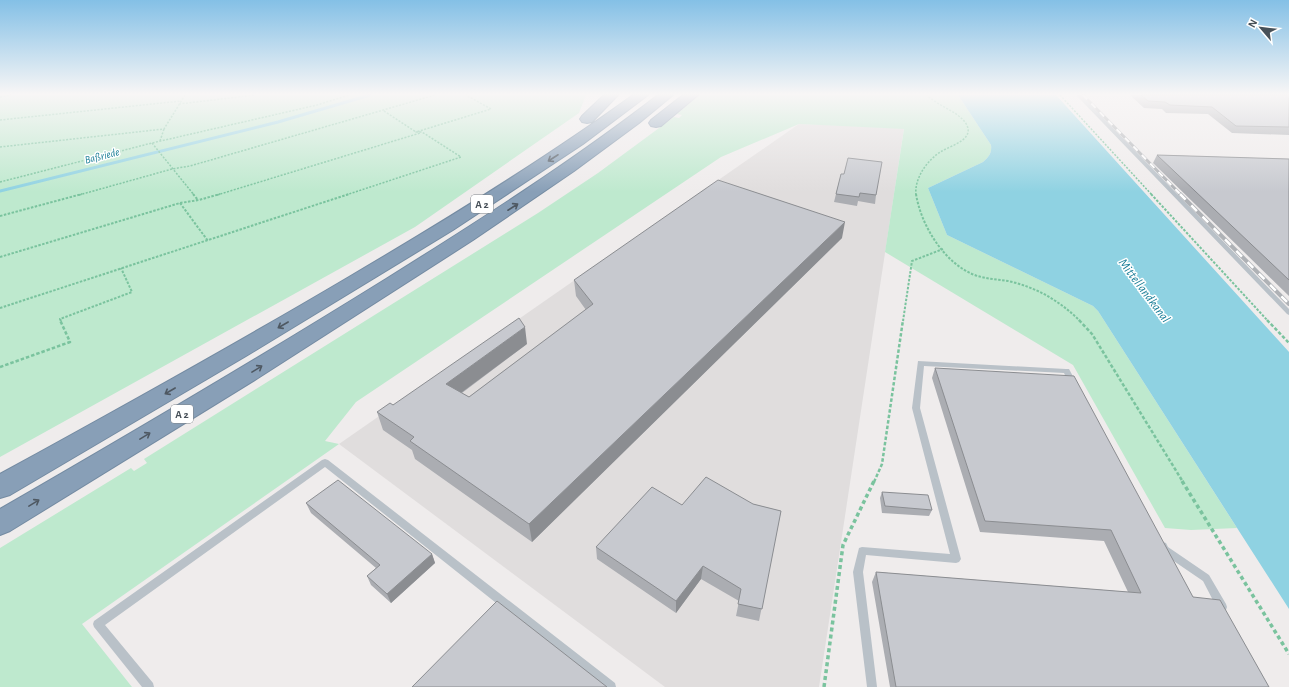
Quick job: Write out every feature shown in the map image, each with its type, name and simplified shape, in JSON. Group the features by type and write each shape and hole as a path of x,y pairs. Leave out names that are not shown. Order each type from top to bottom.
{"highway":[{"path":"316,306 574,127"},
{"name":"A 2","path":"0,487 154,401 316,306 508,188 598,127"},
{"name":"A 2","path":"0,523 234,384 635,127"},
{"path":"643,134 651,127"},
{"path":"362,303 476,243 586,174"}],"lane":[{"path":"1108,127 1289,313"},
{"path":"872,687 858,572 862,551 956,560 916,408 921,363 1066,371 1077,391"},
{"path":"148,687 98,624 325,462 611,687"},
{"path":"1157,536 1165,550 1206,578 1225,612"}],"path":[{"path":"0,182 221,127"},
{"path":"0,216 172,169 190,166 327,127"},
{"path":"0,308 461,157 422,132 416,132 408,127"},
{"path":"416,132 432,127"},
{"path":"967,127 968,133 965,139 958,145 941,152 927,163 916,187 922,218 943,249 960,267 972,274 1032,288 1049,296 1076,315 1092,334 1289,654"},
{"path":"1089,127 1289,343"},
{"path":"0,147 164,128 160,141"},
{"path":"0,257 180,203 199,200 422,132"},
{"path":"152,143 199,200"},
{"path":"180,203 208,241"},
{"path":"824,687 843,545 882,464 910,268 912,261 943,249"},
{"path":"0,367 70,342 60,319 132,292 121,268"}],"shaded area":[{"path":"795,127 904,128 819,687 665,687 339,444"}],"green space":[{"path":"0,127 559,127 415,227 0,457"},
{"path":"660,127 792,127 721,157 356,402 325,441 339,444 82,624 132,687 0,687 0,548 131,468 134,471 147,463 144,459 538,213 598,173"},
{"path":"863,127 979,127 991,145 991,150 988,157 983,162 928,188 947,235 1093,306 1098,311 1237,528 1191,530 1165,528 1073,365 885,252 904,129"}],"water":[{"name":"Mittellandkanal","path":"979,127 1085,127 1289,352 1289,609 1098,311 1093,306 947,235 928,188 983,162 990,153 991,145"}],"building":[{"path":"1157,155 1289,159 1289,280"},
{"path":"848,158 882,162 876,195 860,193 859,197 836,194 841,174 844,174"},
{"path":"718,180 845,222 529,524 410,441 414,437 377,412 390,403 393,405 519,318 525,327 446,384 469,397 593,304 574,280"},
{"path":"935,368 1074,376 1193,597 1220,600 1269,687 896,687 876,572 1141,593 1111,530 985,521"},
{"path":"706,477 753,504 781,511 762,609 738,604 741,589 703,566 676,601 596,547 652,487 682,505"},
{"path":"338,480 432,554 387,594 367,576 380,565 306,503"},
{"path":"882,492 928,495 932,510 885,506"},
{"path":"497,601 607,687 412,687"}],"waterway":[{"name":"Baßriede","path":"0,191 258,127"}],"railway":[{"path":"1114,127 1181,195"},
{"path":"1180,194 1289,304"}]}
